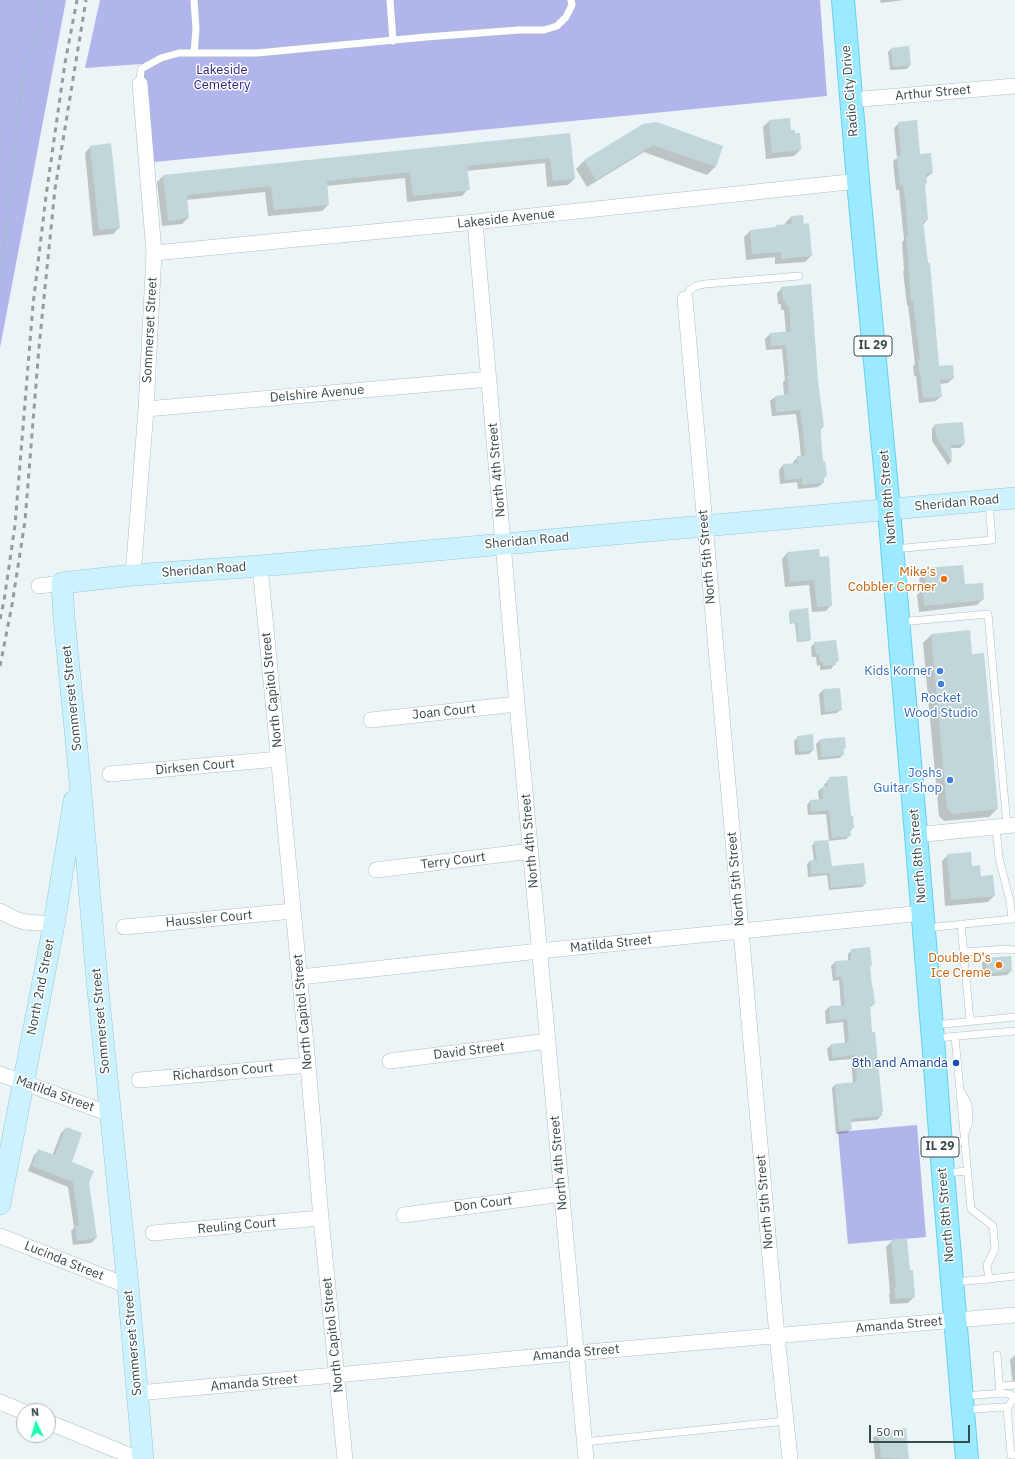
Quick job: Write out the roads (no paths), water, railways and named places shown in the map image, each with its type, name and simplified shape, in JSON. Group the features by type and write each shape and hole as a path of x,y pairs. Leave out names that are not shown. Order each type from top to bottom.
{"main road":[{"name":"Radio City Drive","path":"842,0 858,181"},
{"name":"North 8th Street","path":"858,181 889,510 932,1032 942,1173 967,1459"},
{"name":"Sheridan Road","path":"62,583 133,575 260,566 1015,498"},
{"name":"Sommerset Street","path":"62,583 64,618 110,1114 128,1286 143,1459"},
{"name":"North 2nd Street","path":"0,1204 54,924 79,770"}],"street":[{"name":"Sommerset Street","path":"133,575 146,409 154,253 140,84"},
{"name":"Arthur Street","path":"851,100 1015,86"},
{"name":"Lakeside Avenue","path":"154,253 475,222 858,181"},
{"name":"North 4th Street","path":"475,222 539,951 586,1459"},
{"name":"North 5th Street","path":"684,299 777,1336 790,1459"},
{"name":"Delshire Avenue","path":"146,409 489,379"},
{"name":"North Capitol Street","path":"260,566 345,1459"},
{"name":"Sheridan Road","path":"39,586 62,583"},
{"name":"Joan Court","path":"371,720 517,704"},
{"name":"Dirksen Court","path":"110,774 279,759"},
{"path":"916,835 1006,826"},
{"name":"Terry Court","path":"376,870 531,851"},
{"path":"0,911 15,920 54,924"},
{"name":"Haussler Court","path":"124,927 293,911"},
{"name":"Matilda Street","path":"300,977 741,931 923,921"},
{"name":"David Street","path":"390,1061 548,1041"},
{"name":"Richardson Court","path":"139,1080 308,1065"},
{"name":"Matilda Street","path":"0,1074 110,1114"},
{"name":"Don Court","path":"404,1214 562,1194"},
{"name":"Reuling Court","path":"153,1233 321,1218"},
{"name":"Lucinda Street","path":"0,1236 128,1286"},
{"name":"Amanda Street","path":"138,1393 576,1353 1015,1316"},
{"path":"0,1402 16,1409"},
{"path":"56,1425 138,1459"}],"lane":[{"path":"194,0 196,29 194,53"},
{"path":"390,0 393,41"},
{"path":"140,84 141,69 161,58 179,53 257,53 519,30 544,30 557,26 566,17 572,5 571,0"},
{"path":"684,299 690,290 700,285 799,276"},
{"path":"892,549 992,540 989,500"},
{"path":"898,622 988,614 1006,826 999,858 1010,901 1012,919 961,924 923,921"},
{"path":"961,924 970,1021"},
{"path":"963,952 1015,950"},
{"path":"932,1032 970,1021 1015,1017"},
{"path":"932,1032 955,1037 1015,1031"},
{"path":"955,1037 971,1209 993,1226 995,1249 988,1265 988,1279"},
{"path":"940,1143 964,1138"},
{"path":"942,1173 967,1171"},
{"path":"952,1283 1015,1276"},
{"path":"997,1355 1000,1390"},
{"path":"962,1403 1015,1385"},
{"path":"1000,1390 1015,1397 1007,1408"},
{"path":"962,1403 1007,1408"},
{"path":"1007,1408 1012,1419 1013,1455"},
{"path":"584,1442 786,1422"}],"railway":[{"path":"0,619 15,525 33,305 46,196 65,63 77,0"},
{"path":"0,666 12,605 25,521 39,347 55,189 86,0"}],"place":[{"name":"Mike's Cobbler Corner","path":"944,579"},
{"name":"Kids Korner","path":"940,671"},
{"name":"Rocket Wood Studio","path":"941,684"},
{"name":"Joshs Guitar Shop","path":"950,780"},
{"name":"Double D's Ice Creme","path":"999,965"},
{"name":"8th and Amanda","path":"956,1063"}],"park label":[{"name":"Lakeside Cemetery","path":"222,78"}]}
